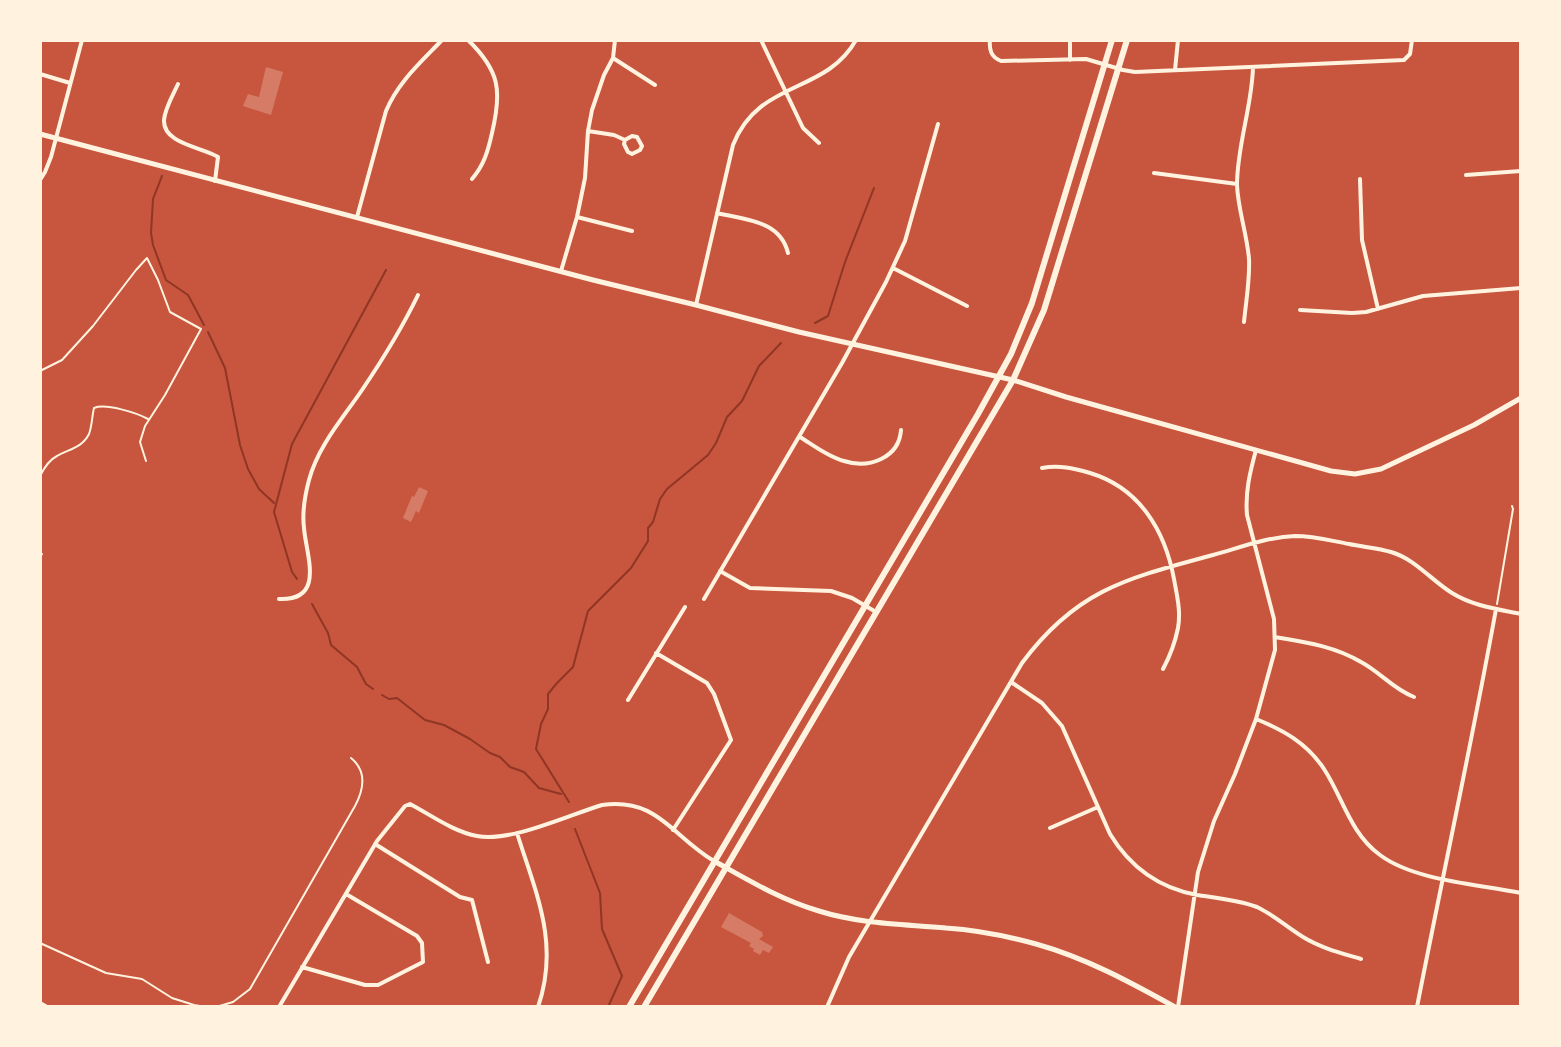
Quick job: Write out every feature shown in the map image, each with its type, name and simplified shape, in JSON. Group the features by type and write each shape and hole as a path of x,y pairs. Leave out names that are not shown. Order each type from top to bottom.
{"main road":[{"path":"629,1007 1017,342 1032,303 1112,40"},
{"path":"644,1007 1013,380 1044,310 1127,40"}],"street":[{"path":"40,180 48,165 82,40"},
{"path":"357,217 391,98 442,40"},
{"path":"468,40 488,62 497,92 486,158 472,179"},
{"path":"561,271 585,178 588,131 596,93 613,58 615,40"},
{"path":"761,40 803,128 819,143"},
{"path":"696,305 733,145 743,123 760,106 827,72 845,57 856,40"},
{"path":"990,40 990,51 1001,61 1086,59 1135,72 1404,60 1411,51 1412,40"},
{"path":"1070,40 1070,60"},
{"path":"1175,70 1178,40"},
{"path":"613,58 655,85"},
{"path":"1244,322 1249,260 1237,184 1253,67"},
{"path":"40,74 70,83"},
{"path":"178,84 164,118 165,127 177,141 218,157 215,181"},
{"path":"704,599 800,437 893,268 905,241 938,124"},
{"path":"588,131 625,140"},
{"path":"40,134 774,326 1013,380 1331,471 1344,473 1381,469 1453,436 1521,398"},
{"path":"637,137 642,146 632,154 628,152 625,140 637,137"},
{"path":"1466,175 1521,171"},
{"path":"1154,173 1237,184"},
{"path":"1360,179 1362,240 1378,309"},
{"path":"717,213 771,227 783,239 788,253"},
{"path":"577,217 632,231"},
{"path":"893,268 967,306"},
{"path":"1300,310 1352,313 1423,296 1521,288"},
{"path":"279,599 299,595 311,577 303,518 315,464 385,355 418,295"},
{"path":"800,437 836,458 863,464 890,455 899,443 901,430"},
{"path":"279,1007 375,844 405,806 410,804 463,832 496,837 614,803 655,814 692,847 714,861 772,893 820,912 869,922 949,928 1037,945 1102,968 1176,1007 1184,970 1193,894 1205,846 1256,719 1272,665 1275,637 1271,604 1246,502 1248,478 1256,450"},
{"path":"1042,468 1071,467 1099,476 1125,490 1153,520 1172,566 1179,602 1175,642 1163,669"},
{"path":"827,1007 849,957 869,922 1034,647 1062,618 1113,586 1254,543 1308,536 1390,552 1410,561 1457,596 1480,606 1521,614"},
{"path":"720,571 750,588 831,591 852,598 876,612"},
{"path":"628,700 685,607"},
{"path":"1417,1007 1496,609"},
{"path":"1275,637 1315,644 1347,655 1414,697"},
{"path":"656,653 707,683 731,740 673,830"},
{"path":"1011,682 1042,703 1062,726 1118,846 1136,867 1170,888 1253,906 1317,945 1361,959"},
{"path":"1256,719 1292,736 1314,756 1329,777 1352,825 1381,855 1405,868 1442,879 1521,893"},
{"path":"1050,828 1098,807"},
{"path":"517,833 547,935 544,991 538,1007"},
{"path":"375,844 460,897 472,900 488,962"},
{"path":"302,967 365,985 378,985 423,962 422,943 417,936 346,894"},
{"path":"40,1003 47,1007"}],"path":[{"path":"40,371 62,360 147,258 170,312 201,329 145,426 140,442 146,461"},
{"path":"40,476 56,456 83,442 88,435 94,408 99,405 149,420"},
{"path":"1496,609 1512,506"},
{"path":"216,1007 233,1002 250,989 355,806 363,781 360,766 351,758"},
{"path":"40,943 106,973 142,979 172,998 206,1007"}],"building":[{"path":"266,67 283,72 271,115 243,106 248,94 259,97"},
{"path":"419,487 428,491 419,513 416,511 411,522 403,518"},
{"path":"729,913 762,932 763,936 759,939 773,947 769,953 763,950 760,955 749,946 751,943 721,927"}],"waterway":[{"path":"162,176 153,199 153,245 166,280 188,295 204,325"},
{"path":"815,323 828,316 874,188"},
{"path":"297,579 292,572 274,512 292,444 386,270"},
{"path":"208,332 225,368 240,445 248,469 259,489 274,503"},
{"path":"569,802 536,749 548,709 548,694 573,667 588,611 631,568 648,541 648,528 660,499 667,489 708,455 727,417 742,401 759,366 781,343"},
{"path":"312,604 331,645 357,667 366,684 373,689"},
{"path":"382,695 389,699 397,698 425,720 444,725 470,739 500,757 510,767 524,772 539,788 561,794"},
{"path":"575,829 600,893 602,929 622,976 608,1007"}]}
